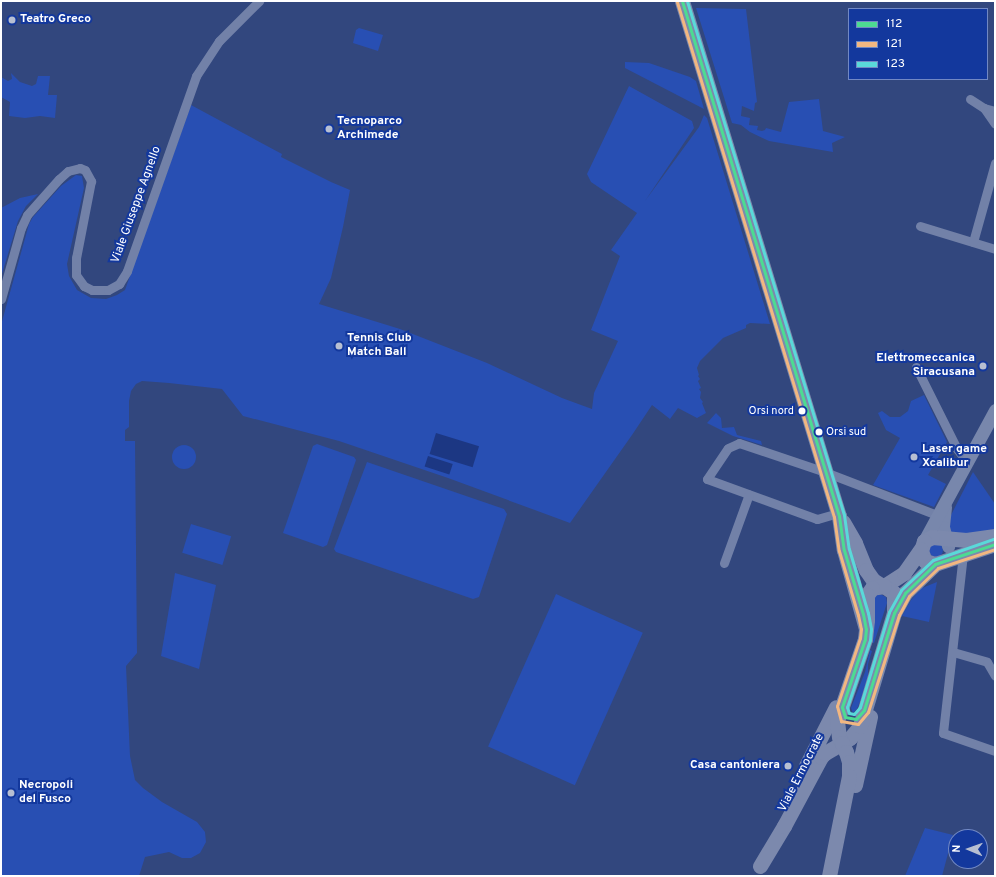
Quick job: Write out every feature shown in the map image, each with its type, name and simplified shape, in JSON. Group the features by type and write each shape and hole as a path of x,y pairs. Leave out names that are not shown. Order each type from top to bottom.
{"main road":[{"path":"682,1 839,515 844,550 866,629"},
{"path":"830,876 837,843 840,816 849,776 840,748 837,721 864,644 867,595 872,588 883,586 904,573 923,545 995,410"},
{"path":"757,871 784,826 821,757 840,748 857,731 877,673 894,613 905,593 948,555 941,510"},
{"path":"839,515 855,543 866,570 873,580 894,594 894,613"},
{"path":"995,536 945,541 932,537 923,545 922,556 925,561 939,563 995,544"},
{"name":"Viale Ermocrate","path":"757,871 778,821 854,673"},
{"path":"837,843 849,809 872,711 877,673"},
{"path":"842,707 843,714 851,719 858,718 864,710"}],"street":[{"name":"Viale Giuseppe Agnello","path":"1,299 21,228 27,215 68,171 80,168 85,170 91,181 75,263 76,275 84,286 92,290 108,290 119,284 127,271 196,76 219,41 258,1"},
{"path":"970,99 984,108 995,111"},
{"path":"984,108 995,124"},
{"path":"973,242 995,163"},
{"path":"920,226 995,249"},
{"path":"916,367 957,449 967,462"},
{"path":"839,515 817,519 707,479 728,448 739,443 941,510"},
{"path":"724,563 749,494"},
{"path":"963,554 953,652 942,733 995,751"},
{"path":"953,652 987,662 995,676"},
{"path":"840,748 861,757"}],"shaded area":[{"path":"696,8 746,9 757,102 755,103 754,111 742,106 741,116 750,118 749,125 758,126 757,130 762,131 766,128 781,132 789,102 819,99 823,131 845,137 832,143 833,152 769,141 750,132 741,125 732,123"},
{"path":"359,28 383,35 378,51 353,43 356,30"},
{"path":"625,62 649,63 690,77 696,81 704,109 625,68"},
{"path":"11,73 20,82 32,86 36,84 38,76 50,76 48,95 57,95 55,118 40,116 25,118 9,116 10,102 1,97 1,77 8,81 12,79"},
{"path":"629,86 692,121 694,128 645,201 699,127 704,115 707,118 770,324 750,323 746,325 746,328 723,338 700,361 697,368 700,379 698,381 701,388 699,389 701,392 700,398 703,402 702,403 706,413 697,418 678,408 670,419 652,405 570,523 448,478 339,441 243,416 222,389 142,381 136,384 131,391 129,401 129,427 125,430 125,441 135,441 137,653 126,666 130,756 135,780 162,802 197,822 205,832 206,842 200,853 191,858 182,858 169,852 145,857 139,876 1,876 1,325 29,224 33,217 61,186 76,175 82,176 84,188 67,264 69,276 77,290 91,298 106,299 125,290 191,105 282,154 281,157 350,190 331,278 319,304 400,329 487,363 562,398 592,409 594,393 618,341 591,330 620,256 611,250 637,213 591,182 587,174"},
{"path":"38,194 26,206 18,221 1,277 1,208 20,198"},
{"name":"Laser game Xcalibur","path":"924,395 947,442 928,475 946,484 934,507 873,485 900,438 886,430 878,413 882,411 890,417 900,417 908,411 911,401"},
{"path":"716,413 721,418 722,428 734,427 737,435 761,441 762,445 733,436 707,423"},
{"path":"436,433 479,446 473,467 430,454"},
{"path":"317,444 354,457 356,460 327,545 323,547 283,533 313,446"},
{"path":"184,445 193,448 196,457 193,466 184,469 175,466 172,457 175,448"},
{"path":"428,456 453,464 449,474 425,466"},
{"path":"367,462 504,509 507,514 479,597 473,599 336,552 334,549"},
{"path":"973,472 995,504 995,530 982,534 951,533 948,521"},
{"path":"191,524 231,536 222,565 182,553"},
{"path":"933,543 939,543 943,547 943,553 939,557 933,557 929,553 929,547"},
{"path":"175,573 216,585 199,669 161,656"},
{"path":"937,582 929,622 902,616 911,600 922,588"},
{"path":"556,594 643,633 575,785 488,747"},
{"path":"880,594 886,597 887,603 874,643 872,642 875,615 872,602 875,596"},
{"path":"870,650 872,651 868,664 868,683 857,709 853,713 851,708 865,672"},
{"path":"925,828 948,834 948,854 942,876 905,876"}],"transit line":[{"name":"112","path":"682,1 839,516 844,550 863,614 866,629 865,639 842,707 845,717 856,719 864,710 894,613 905,593 935,564 995,544"},
{"name":"123","path":"687,1 844,515 849,549 868,613 871,629 870,640 847,707 849,713 854,714 860,707 889,612 901,590 933,560 993,539"},
{"name":"121","path":"677,2 834,517 839,551 858,615 861,629 860,638 837,706 841,721 858,724 868,712 899,615 909,596 938,568 995,549"}],"place":[{"name":"Teatro Greco","path":"12,20"},
{"name":"Tecnoparco Archimede","path":"329,129"},
{"name":"Tennis Club Match Ball","path":"339,346"},
{"name":"Elettromeccanica Siracusana","path":"983,366"},
{"name":"Orsi nord","path":"802,411"},
{"name":"Orsi sud","path":"819,432"},
{"name":"Laser game Xcalibur","path":"914,457"},
{"name":"Casa cantoniera","path":"788,766"},
{"name":"Necropoli del Fusco","path":"11,793"}]}
